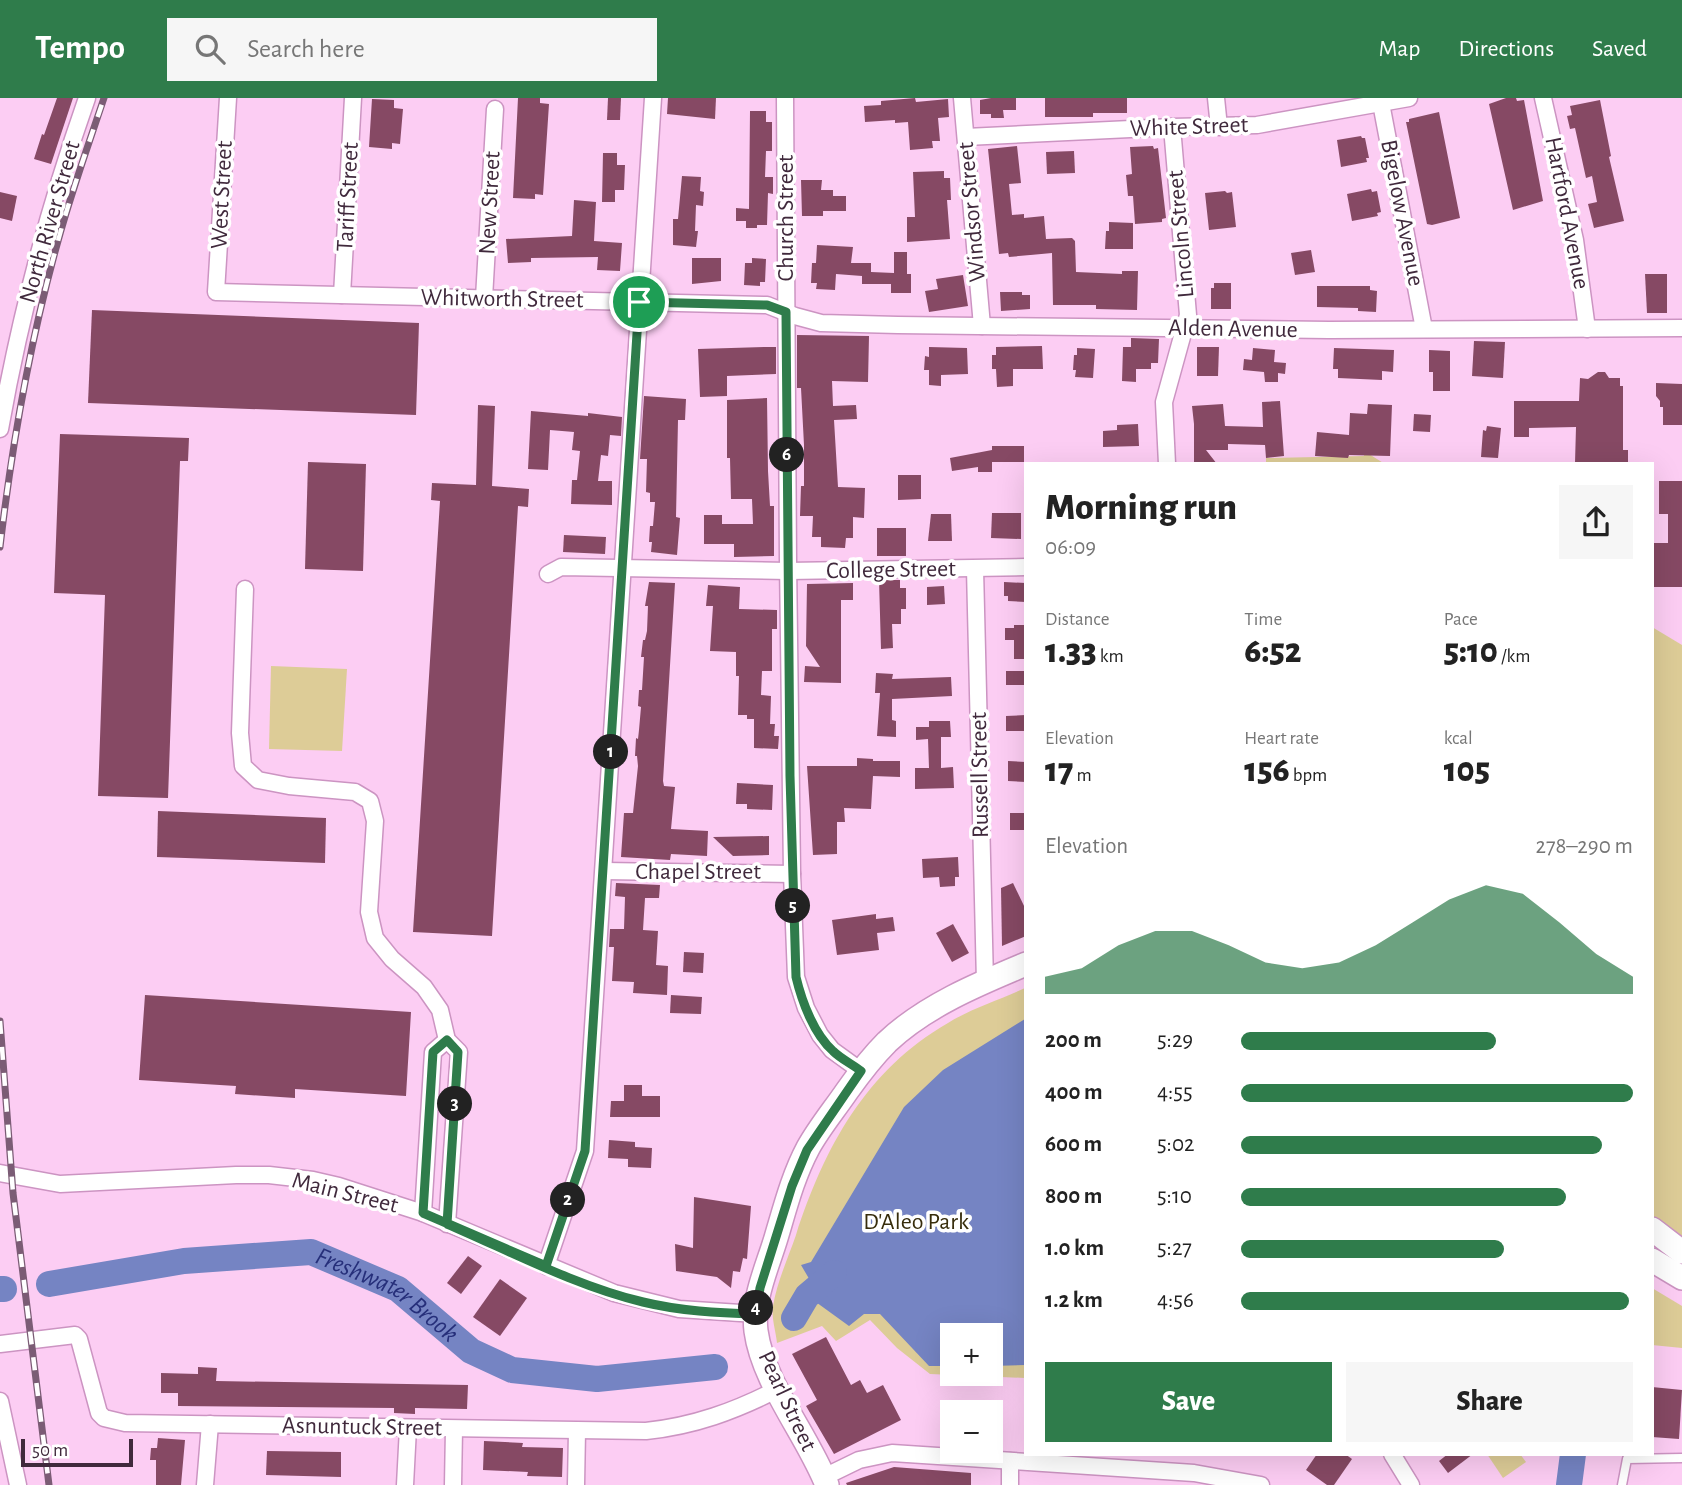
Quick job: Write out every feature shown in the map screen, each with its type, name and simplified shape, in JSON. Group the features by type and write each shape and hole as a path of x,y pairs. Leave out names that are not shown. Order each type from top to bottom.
{"street":[{"name":"North River Street","path":"0,429 29,285 67,155 87,98"},
{"name":"West Street","path":"216,292 228,98"},
{"name":"Tariff Street","path":"342,295 353,98"},
{"path":"546,1266 585,1151 653,98"},
{"name":"Church Street","path":"785,98 788,571 796,977 799,992 820,1035 832,1050 861,1071"},
{"name":"Windsor Street","path":"962,98 982,326"},
{"path":"1216,98 1219,127"},
{"name":"White Street","path":"966,137 1281,122 1380,101 1409,98"},
{"name":"Hartford Avenue","path":"1543,98 1575,240 1587,329"},
{"name":"Bigelow Avenue","path":"1380,101 1424,329"},
{"name":"New Street","path":"484,298 495,108"},
{"name":"Lincoln Street","path":"1167,462 1164,402 1188,315 1172,127"},
{"name":"Whitworth Street","path":"216,292 767,305 786,312"},
{"name":"Alden Avenue","path":"786,312 821,323 982,326 1682,328"},
{"name":"College Street","path":"548,574 561,567 788,571 1024,567"},
{"name":"Russell Street","path":"975,569 985,982"},
{"path":"244,589 240,733 243,766 258,780 289,786 355,792 370,801 375,821 369,912 375,938 392,958 424,987 440,1010 447,1040 458,1052 447,1224"},
{"name":"Chapel Street","path":"604,871 792,874"},
{"name":"Pearl Street","path":"825,1481 778,1389 759,1345 756,1314 760,1288 792,1186 802,1162 827,1119 861,1071 888,1041 927,1013 1024,965"},
{"path":"423,1213 433,1052 447,1040"},
{"name":"Main Street","path":"0,1173 60,1184 236,1175 294,1177 339,1186 423,1213 614,1293 701,1312 756,1314"},
{"path":"1654,1231 1682,1252"},
{"path":"1654,1261 1682,1278"},
{"name":"Asnuntuck Street","path":"0,1344 75,1335 80,1343 99,1413 104,1418 125,1423 633,1432 682,1427 728,1413 778,1389"},
{"path":"0,1401 18,1485"},
{"path":"205,1485 210,1424"},
{"path":"405,1485 408,1428"},
{"path":"453,1485 454,1429"},
{"path":"576,1485 577,1431"},
{"path":"825,1481 859,1460 892,1453 1194,1473 1261,1485"},
{"path":"1393,1456 1411,1485"},
{"path":"1010,1461 1010,1485"}],"lane":[{"path":"1622,1485 1627,1459 1682,1458"}],"green space":[{"path":"1364,451 1382,462 1266,462 1266,458 1364,456"},
{"path":"1654,628 1682,645 1682,1243 1654,1221"},
{"path":"271,666 347,669 342,751 269,749"},
{"name":"D'Aleo Park","path":"1024,988 1024,1378 1003,1377 1003,1323 940,1323 940,1374 930,1374 897,1348 870,1320 836,1341 822,1326 777,1343 773,1310 780,1279 807,1203 835,1142 871,1088 894,1064 919,1042 957,1018"},
{"path":"1654,1289 1682,1306 1682,1348 1654,1345"},
{"path":"1488,1456 1522,1456 1526,1462 1503,1478"}],"water":[{"name":"D'Aleo Park","path":"1024,1020 1024,1365 1003,1366 1003,1323 940,1323 940,1366 929,1366 880,1314 864,1314 849,1326 802,1292 811,1282 801,1265 811,1262 904,1107 943,1070"}],"building":[{"path":"57,98 73,98 51,164 34,159"},
{"path":"518,98 540,98 540,103 549,104 543,195 535,194 535,199 513,198"},
{"path":"608,98 621,98 620,120 607,120"},
{"path":"668,98 716,98 715,119 667,114"},
{"path":"915,98 916,102 948,99 949,117 938,118 940,141 932,141 933,148 910,150 908,122 865,122 864,106 881,105 881,101"},
{"path":"1016,98 1016,110 1003,110 1004,118 991,118 991,114 980,114 980,100"},
{"path":"1045,98 1127,98 1127,113 1093,113 1093,117 1045,117"},
{"path":"1506,98 1524,100 1543,201 1513,210 1489,104"},
{"path":"372,99 394,100 394,108 403,109 400,144 392,143 392,149 369,147"},
{"path":"1600,100 1611,156 1609,157 1624,221 1594,228 1588,204 1597,202 1592,176 1586,178 1575,128 1570,129 1567,116 1572,115 1570,106"},
{"path":"750,111 766,111 766,122 772,122 772,151 766,151 765,177 773,177 773,194 768,193 767,225 757,225 757,228 746,228 746,221 736,221 736,208 749,209"},
{"path":"1439,112 1460,218 1432,225 1427,224 1406,122"},
{"path":"1361,136 1365,138 1369,158 1366,158 1367,162 1341,167 1337,140"},
{"path":"1017,146 1021,183 1009,184 1012,215 1024,214 1024,218 1044,216 1046,239 1072,238 1075,241 1076,272 1122,274 1122,271 1138,271 1137,310 1096,309 1096,305 1053,305 1052,253 1009,257 1008,253 999,254 988,149"},
{"path":"1153,146 1154,149 1158,148 1166,218 1162,219 1162,222 1135,224 1133,196 1128,196 1126,175 1132,174 1130,147"},
{"path":"1074,151 1075,173 1047,174 1046,152"},
{"path":"603,153 617,153 617,165 625,165 624,190 615,190 615,202 602,202"},
{"path":"944,171 944,178 950,178 951,200 947,200 950,239 907,242 907,217 915,217 913,172"},
{"path":"682,176 701,177 700,191 704,192 703,206 696,205 696,247 673,245 673,219 678,219"},
{"path":"801,180 822,180 821,190 833,190 833,196 846,196 846,211 823,211 823,216 802,216"},
{"path":"1371,189 1372,192 1377,191 1381,212 1377,213 1378,216 1352,221 1347,194"},
{"path":"0,192 17,196 12,221 0,218"},
{"path":"1232,192 1236,227 1209,230 1205,193"},
{"path":"574,200 596,202 594,241 622,243 620,271 597,270 598,257 531,258 531,262 508,263 506,239 572,236"},
{"path":"1109,222 1133,223 1133,249 1105,249"},
{"path":"817,245 853,247 851,263 871,263 871,272 894,273 894,252 907,252 907,274 911,274 911,293 891,293 891,284 862,284 862,276 836,274 835,290 816,289 817,283 811,283 812,263 816,263"},
{"path":"1311,250 1315,272 1295,275 1291,253"},
{"path":"692,258 721,258 721,281 692,284"},
{"path":"752,258 766,259 765,282 760,282 760,286 744,285 745,263 752,263"},
{"path":"1645,274 1667,274 1667,313 1647,313"},
{"path":"963,275 968,306 929,312 925,291 938,289 936,279"},
{"path":"1214,283 1231,283 1231,309 1211,309 1211,288 1214,288"},
{"path":"1317,286 1370,286 1370,290 1377,291 1376,312 1358,311 1358,308 1317,307"},
{"path":"1000,292 1022,292 1022,295 1030,295 1030,309 1001,311"},
{"path":"92,310 419,323 416,415 88,403"},
{"path":"797,335 869,336 868,382 832,381 833,406 856,405 857,419 834,420 838,487 865,488 864,518 853,517 853,538 846,538 845,548 821,547 821,537 812,537 813,516 800,516 801,486 804,486 804,445 801,388 797,388"},
{"path":"1131,338 1159,339 1158,363 1151,363 1151,369 1136,369 1136,382 1122,381 1123,347 1131,347"},
{"path":"1474,341 1505,342 1503,378 1472,376"},
{"path":"1042,346 1043,369 1013,369 1013,386 997,387 996,369 992,369 992,355 996,355 996,347"},
{"path":"776,347 776,374 727,376 727,396 700,397 698,349"},
{"path":"929,347 967,348 968,374 941,375 941,386 929,385 929,370 924,370 925,356 929,357"},
{"path":"1197,347 1219,347 1218,376 1197,376"},
{"path":"1077,348 1095,349 1093,378 1075,377 1074,355 1077,355"},
{"path":"1253,348 1275,350 1274,362 1286,363 1285,374 1278,373 1278,382 1265,382 1264,372 1243,370 1244,359 1252,360"},
{"path":"1334,348 1394,350 1393,372 1382,371 1382,380 1338,378 1338,369 1333,369"},
{"path":"1429,350 1450,351 1450,391 1433,391 1433,372 1429,372"},
{"path":"1598,372 1605,372 1609,378 1620,378 1620,386 1623,386 1623,450 1628,450 1628,462 1575,462 1576,427 1529,428 1529,437 1514,437 1514,401 1579,401 1580,378 1588,379"},
{"path":"1656,383 1682,384 1682,425 1663,425 1663,407 1660,407 1656,396"},
{"path":"644,396 686,399 685,420 678,420 676,517 680,518 677,555 651,552 650,526 653,526 655,502 650,502 650,493 646,492 647,459 640,459"},
{"path":"767,398 768,471 770,506 774,506 774,556 734,557 734,544 704,544 704,515 722,515 722,524 753,524 752,499 731,499 730,458 727,458 727,400"},
{"path":"1280,401 1284,456 1266,458 1265,445 1228,444 1228,450 1206,450 1215,462 1194,462 1192,406 1223,404 1225,426 1263,427 1262,402"},
{"path":"1368,404 1392,405 1390,456 1315,456 1317,432 1349,435 1350,413 1367,414"},
{"path":"478,405 495,406 492,486 529,489 528,507 518,506 492,936 413,932 440,501 431,500 432,483 476,485"},
{"path":"531,411 622,417 621,436 610,435 608,456 601,455 598,481 612,481 612,505 571,504 572,480 577,480 580,451 572,450 574,432 550,430 548,470 528,469"},
{"path":"1414,414 1431,415 1430,432 1413,431"},
{"path":"1138,424 1139,446 1103,447 1103,431 1117,430 1117,425"},
{"path":"1487,426 1501,428 1498,458 1481,457 1483,430 1486,431"},
{"path":"60,434 189,438 188,461 180,461 168,798 98,796 105,595 54,593"},
{"path":"992,446 1024,446 1024,462 992,462 992,472 978,472 978,467 952,471 950,458 992,450"},
{"path":"308,462 366,464 363,571 305,569"},
{"path":"898,475 921,475 921,499 898,500"},
{"path":"1659,481 1682,481 1682,587 1654,587 1654,543 1668,543 1668,514 1659,514"},
{"path":"992,513 1021,513 1021,539 991,538"},
{"path":"931,514 951,514 952,541 928,541"},
{"path":"877,528 906,528 906,556 877,556"},
{"path":"564,535 606,537 605,554 563,552"},
{"path":"879,580 900,580 900,588 906,588 906,609 901,609 901,624 892,624 893,648 881,649"},
{"path":"649,582 675,583 663,781 664,786 675,787 671,829 708,831 707,856 671,854 670,860 621,857 624,813 633,813 638,766 635,756 636,738 638,739 641,707 638,706 644,657 641,657 647,631 648,606 645,606"},
{"path":"1004,582 1024,583 1024,602 1008,601 1008,596 1004,596"},
{"path":"853,583 853,600 841,600 841,683 804,682 805,666 820,667 806,646 807,584"},
{"path":"708,585 740,587 739,609 777,610 777,629 772,629 772,671 762,671 761,695 771,696 770,724 775,724 774,736 779,736 778,749 754,748 754,719 747,719 747,715 738,715 739,676 736,676 736,652 710,651 713,606 706,606"},
{"path":"944,586 945,604 927,605 927,587"},
{"path":"1014,625 1024,625 1024,659 1014,659 1014,640 1005,640 1005,628 1014,628"},
{"path":"1006,671 1024,671 1024,685 1006,685"},
{"path":"876,673 893,674 892,679 951,677 952,696 892,699 892,720 896,721 896,737 877,736 880,693 875,693"},
{"path":"1024,715 1024,731 1006,731 1006,716"},
{"path":"929,721 950,721 951,737 941,737 941,768 953,767 954,788 915,789 915,768 929,768 928,739 916,740 916,727 929,727"},
{"path":"857,758 900,761 900,777 873,776 871,809 844,808 845,822 837,822 837,854 813,855 807,766 857,766"},
{"path":"1008,761 1024,762 1024,782 1008,781"},
{"path":"737,783 773,785 772,810 747,809 747,804 736,804"},
{"path":"158,811 326,818 325,863 157,857"},
{"path":"1010,813 1024,813 1024,830 1010,830"},
{"path":"769,836 769,855 733,856 713,837"},
{"path":"958,857 959,877 955,877 955,886 940,887 939,877 923,878 922,859"},
{"path":"616,883 660,885 659,898 645,898 643,930 658,931 656,965 668,966 667,995 633,993 634,982 612,981 614,947 609,947 610,929 624,929 625,897 615,896"},
{"path":"1013,883 1024,906 1024,937 1002,946 1001,888"},
{"path":"876,914 876,919 893,917 895,931 877,933 879,950 837,955 832,920"},
{"path":"953,924 969,953 952,962 936,933"},
{"path":"684,952 704,953 703,973 683,972"},
{"path":"145,995 411,1012 406,1096 295,1089 295,1098 235,1094 236,1086 139,1080"},
{"path":"671,995 702,997 701,1014 670,1013"},
{"path":"624,1085 642,1085 642,1096 660,1096 660,1117 610,1117 611,1101 624,1101"},
{"path":"609,1140 635,1142 635,1147 652,1148 651,1168 628,1167 628,1159 608,1158"},
{"path":"694,1197 751,1206 747,1259 743,1258 740,1272 733,1271 731,1288 717,1277 676,1271 675,1244 693,1248"},
{"path":"468,1256 482,1266 461,1294 447,1283"},
{"path":"500,1279 527,1298 500,1336 473,1317"},
{"path":"826,1337 851,1385 860,1380 867,1393 883,1385 901,1420 834,1454 806,1406 817,1400 792,1354"},
{"path":"198,1367 217,1368 216,1381 468,1385 467,1409 415,1408 415,1414 394,1413 394,1408 178,1406 178,1393 161,1393 161,1373 198,1374"},
{"path":"1654,1387 1682,1390 1679,1439 1654,1437"},
{"path":"158,1438 185,1440 181,1485 156,1485 156,1460 150,1460 151,1448 157,1448"},
{"path":"484,1441 523,1443 522,1447 563,1448 562,1477 483,1470"},
{"path":"267,1451 341,1452 341,1477 266,1475"},
{"path":"1316,1456 1348,1456 1352,1459 1334,1485 1327,1485 1306,1470"},
{"path":"1445,1456 1470,1456 1448,1473 1439,1461"},
{"path":"894,1467 971,1473 971,1485 846,1483"}],"waterway":[{"name":"Freshwater Brook","path":"49,1284 184,1261 311,1252 398,1289 471,1351 512,1370 597,1379 715,1367"},
{"name":"Freshwater Brook","path":"794,1318 807,1296 834,1273"},
{"name":"Freshwater Brook","path":"1569,1485 1573,1456"}],"railway":[{"path":"0,547 16,431 39,317 63,223 104,98"},
{"path":"0,1021 13,1193 49,1485"}],"route":[{"path":"639,302 585,1151 546,1266 447,1224 423,1213 433,1052 447,1040 458,1052 447,1224 561,1273 614,1293 679,1309 723,1314 756,1314 760,1288 792,1186 807,1150 861,1071 832,1050 820,1035 799,992 796,977 790,776 786,312 767,305 639,302"}]}
